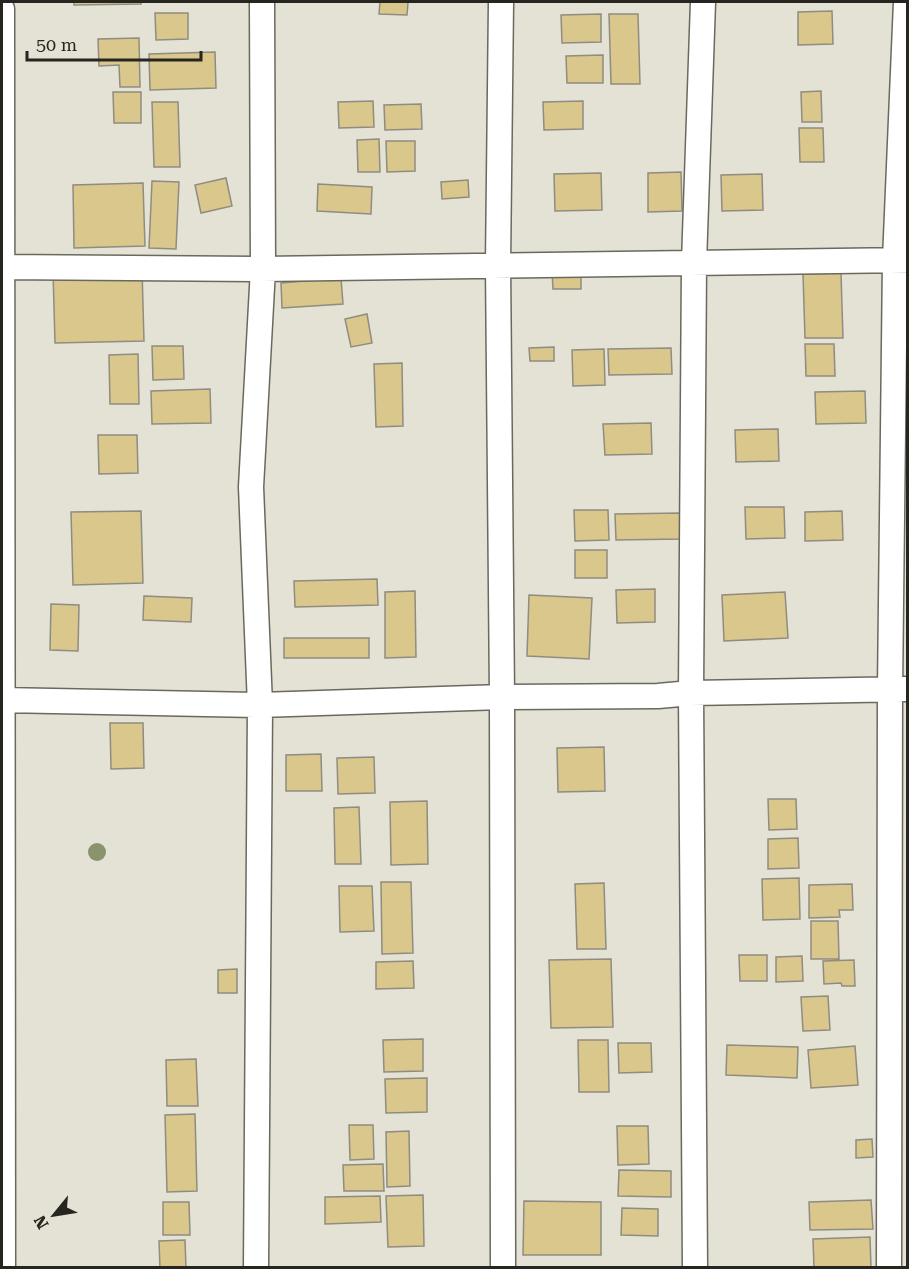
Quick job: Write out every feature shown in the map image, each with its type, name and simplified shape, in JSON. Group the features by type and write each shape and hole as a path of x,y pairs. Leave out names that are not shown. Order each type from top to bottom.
{"street":[{"path":"256,1268 260,705 251,487 263,269 262,2"},
{"path":"501,2 498,265 502,697 503,1268"},
{"path":"695,1268 691,693 694,263 703,2"},
{"path":"889,1268 899,689 906,2"},
{"path":"2,9 3,1268"},
{"path":"3,267 263,269 902,260"},
{"path":"2,701 260,705 502,697 658,696 691,693 899,689"}],"building":[{"path":"74,2 141,2 141,4 74,5"},
{"path":"380,2 408,2 407,15 379,14"},
{"path":"832,11 833,44 798,45 798,12"},
{"path":"155,13 188,13 188,39 156,40"},
{"path":"601,14 601,42 562,43 561,15"},
{"path":"609,14 638,14 640,84 611,84"},
{"path":"139,38 140,87 120,87 119,65 99,66 98,39"},
{"path":"215,52 216,88 150,90 149,54"},
{"path":"603,55 603,83 567,83 566,56"},
{"path":"821,91 822,122 802,122 801,92"},
{"path":"113,92 141,92 141,123 114,123"},
{"path":"373,101 374,127 339,128 338,102"},
{"path":"583,101 583,129 544,130 543,102"},
{"path":"152,102 178,102 180,167 154,167"},
{"path":"421,104 422,129 385,130 384,105"},
{"path":"799,128 823,128 824,162 800,162"},
{"path":"379,139 380,172 358,172 357,140"},
{"path":"386,141 415,141 415,171 387,172"},
{"path":"681,172 682,211 648,212 648,173"},
{"path":"601,173 602,210 555,211 554,174"},
{"path":"762,174 763,210 722,211 721,175"},
{"path":"226,178 232,206 201,213 195,185"},
{"path":"468,180 469,197 442,199 441,182"},
{"path":"152,181 179,182 176,249 149,248"},
{"path":"143,183 145,246 74,248 73,185"},
{"path":"318,184 372,187 371,214 317,211"},
{"path":"142,269 144,341 55,343 53,271"},
{"path":"581,270 581,289 553,289 552,271"},
{"path":"841,273 843,338 805,338 803,274"},
{"path":"341,278 343,304 282,308 281,283"},
{"path":"367,314 372,343 351,347 345,319"},
{"path":"805,344 834,344 835,376 806,376"},
{"path":"152,346 183,346 184,379 153,380"},
{"path":"554,347 554,361 530,361 529,348"},
{"path":"671,348 672,374 609,375 608,349"},
{"path":"604,349 605,385 573,386 572,350"},
{"path":"138,354 139,404 110,404 109,355"},
{"path":"402,363 403,426 376,427 374,364"},
{"path":"210,389 211,423 152,424 151,391"},
{"path":"865,391 866,423 816,424 815,392"},
{"path":"651,423 652,454 605,455 603,424"},
{"path":"778,429 779,461 736,462 735,430"},
{"path":"98,435 137,435 138,473 99,474"},
{"path":"745,507 784,507 785,538 746,539"},
{"path":"574,510 608,510 609,540 575,541"},
{"path":"141,511 143,583 73,585 71,512"},
{"path":"842,511 843,540 805,541 805,512"},
{"path":"680,513 681,539 616,540 615,514"},
{"path":"575,550 607,550 607,578 575,578"},
{"path":"377,579 378,605 295,607 294,581"},
{"path":"655,589 655,622 617,623 616,590"},
{"path":"415,591 416,657 385,658 385,592"},
{"path":"785,592 788,638 724,641 722,595"},
{"path":"529,595 592,598 589,659 527,656"},
{"path":"144,596 192,598 191,622 143,620"},
{"path":"51,604 79,605 78,651 50,650"},
{"path":"284,638 369,638 369,658 284,658"},
{"path":"110,723 143,723 144,768 111,769"},
{"path":"604,747 605,791 558,792 557,748"},
{"path":"321,754 322,791 286,791 286,755"},
{"path":"374,757 375,793 338,794 337,758"},
{"path":"768,799 796,799 797,829 769,830"},
{"path":"427,801 428,864 391,865 390,802"},
{"path":"359,807 361,864 335,864 334,808"},
{"path":"798,838 799,868 768,869 768,839"},
{"path":"799,878 800,919 763,920 762,879"},
{"path":"381,882 411,882 413,953 382,954"},
{"path":"604,883 606,949 577,949 575,884"},
{"path":"852,884 853,910 839,910 840,917 809,918 809,885"},
{"path":"339,886 372,886 374,931 340,932"},
{"path":"811,921 838,921 839,959 811,959"},
{"path":"739,955 767,955 767,981 740,981"},
{"path":"802,956 803,981 776,982 776,957"},
{"path":"611,959 613,1027 551,1028 549,960"},
{"path":"854,960 855,986 842,986 841,983 824,984 823,961"},
{"path":"413,961 414,988 376,989 376,962"},
{"path":"237,969 237,993 218,993 218,970"},
{"path":"828,996 830,1030 803,1031 801,997"},
{"path":"423,1039 423,1071 384,1072 383,1040"},
{"path":"578,1040 608,1040 609,1092 579,1092"},
{"path":"618,1043 651,1043 652,1072 619,1073"},
{"path":"727,1045 798,1047 797,1078 726,1075"},
{"path":"855,1046 858,1085 811,1088 808,1050"},
{"path":"196,1059 198,1106 167,1106 166,1060"},
{"path":"427,1078 427,1112 386,1113 385,1079"},
{"path":"195,1114 197,1191 167,1192 165,1115"},
{"path":"349,1125 373,1125 374,1159 350,1160"},
{"path":"617,1126 648,1126 649,1164 618,1165"},
{"path":"409,1131 410,1186 387,1187 386,1132"},
{"path":"872,1139 873,1157 856,1158 856,1140"},
{"path":"383,1164 384,1191 344,1191 343,1165"},
{"path":"619,1170 671,1171 671,1197 618,1196"},
{"path":"423,1195 424,1246 388,1247 386,1196"},
{"path":"380,1196 381,1222 325,1224 325,1197"},
{"path":"871,1200 873,1229 810,1230 809,1202"},
{"path":"524,1201 601,1202 601,1255 523,1255"},
{"path":"163,1202 189,1202 190,1235 163,1235"},
{"path":"622,1208 658,1209 658,1236 621,1235"},
{"path":"870,1237 871,1268 814,1268 813,1239"},
{"path":"185,1240 186,1268 160,1268 159,1241"}]}
